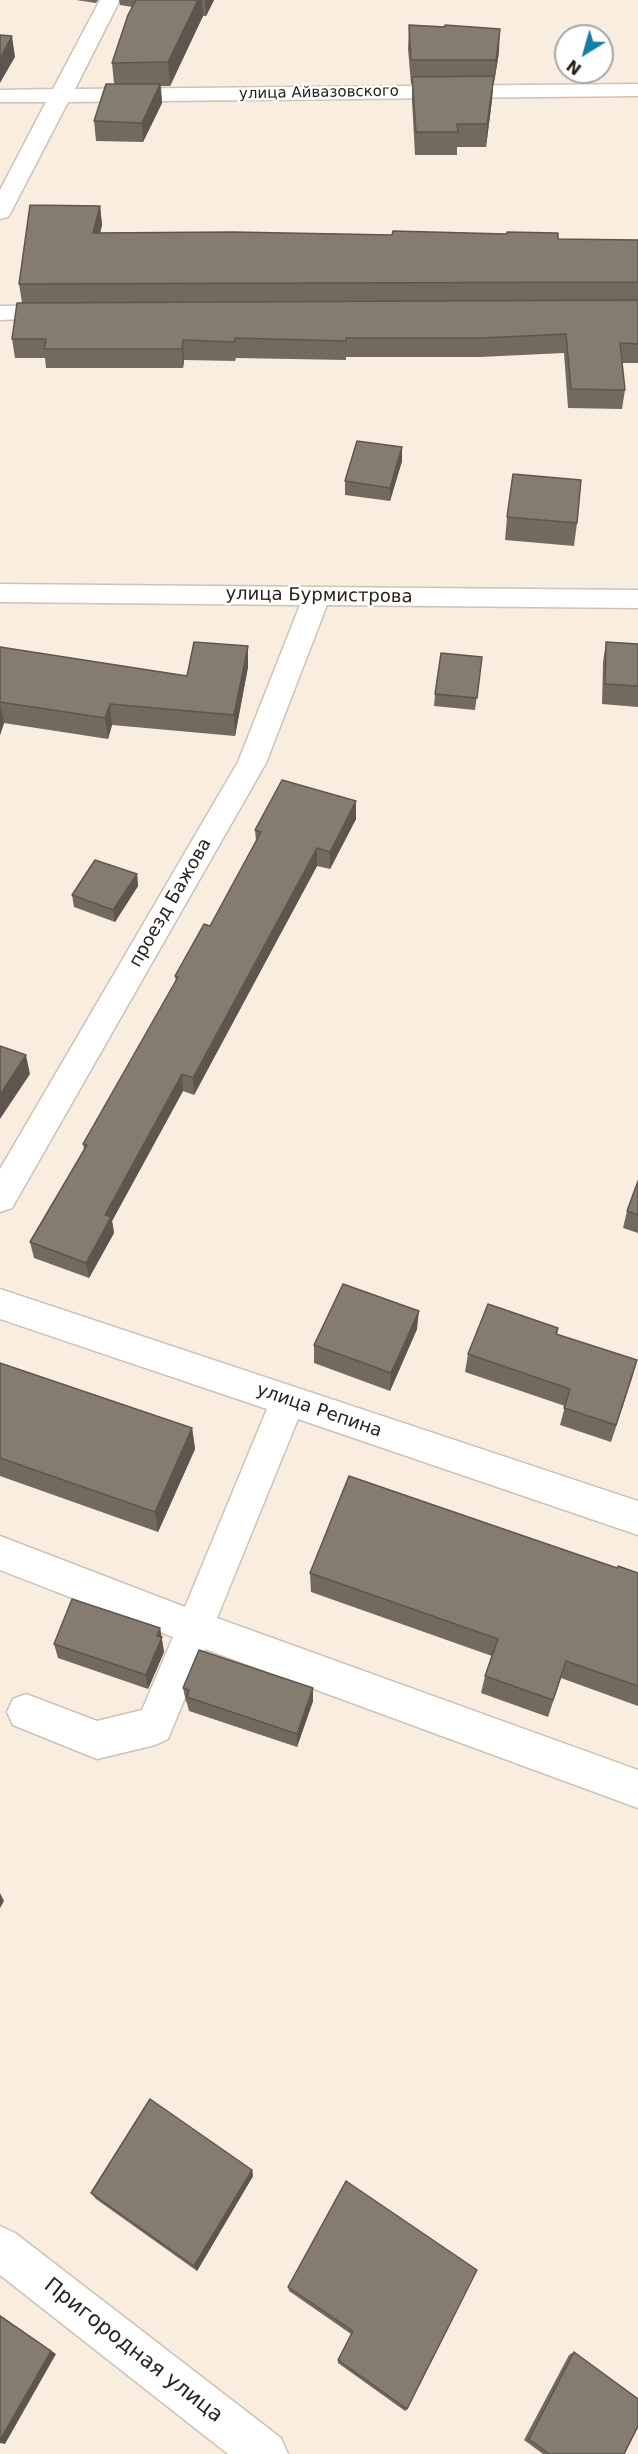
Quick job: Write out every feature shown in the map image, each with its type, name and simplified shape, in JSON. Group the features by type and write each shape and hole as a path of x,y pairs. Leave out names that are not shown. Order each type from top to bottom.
{"street":[{"path":"0,212 58,96 110,0"},
{"name":"улица Айвазовского","path":"0,96 638,90"},
{"path":"0,313 83,312"},
{"name":"улица Бурмистрова","path":"0,593 638,599"},
{"name":"проезд Бажова","path":"0,1198 252,764 317,596"},
{"name":"улица Репина","path":"0,1304 638,1518"},
{"path":"26,1713 97,1740 155,1726 288,1401"},
{"path":"0,1553 195,1628 638,1789"},
{"name":"Пригородная улица","path":"0,2248 265,2454"}],"building":[{"path":"136,0 198,0 168,62 112,63 128,15"},
{"path":"409,25 500,29 496,60 411,60"},
{"path":"0,35 12,36 0,58"},
{"path":"494,76 487,124 457,124 458,132 416,132 412,77"},
{"path":"106,84 160,84 142,123 94,121"},
{"path":"30,205 100,206 93,233 233,232 392,235 393,231 507,234 507,232 558,233 558,239 638,240 638,282 19,284"},
{"path":"638,300 638,344 620,343 625,390 571,389 566,334 482,338 346,338 346,341 235,338 235,342 183,340 182,349 44,349 46,339 12,339 17,303"},
{"path":"357,441 402,447 390,488 345,481"},
{"path":"513,474 581,480 577,523 507,517"},
{"path":"194,642 248,646 234,715 110,704 105,718 0,702 0,647 187,676"},
{"path":"606,642 638,644 638,686 605,684"},
{"path":"441,653 482,657 477,698 435,694"},
{"path":"282,780 356,801 330,852 317,848 193,1078 182,1074 105,1215 111,1217 86,1263 30,1242 87,1145 83,1144 178,977 175,976 204,924 210,926 261,832 255,830"},
{"path":"95,860 137,874 113,910 72,895"},
{"path":"0,1046 26,1055 0,1095"},
{"path":"638,1181 638,1215 627,1211"},
{"path":"343,1284 419,1311 391,1373 314,1345"},
{"path":"488,1304 558,1328 556,1334 637,1360 616,1425 564,1408 570,1389 468,1354"},
{"path":"0,1363 192,1428 155,1512 0,1458"},
{"path":"349,1476 617,1568 618,1566 638,1573 638,1686 566,1661 553,1700 485,1676 498,1639 310,1573"},
{"path":"72,1599 160,1628 157,1636 162,1637 146,1675 54,1644"},
{"path":"199,1650 313,1688 297,1734 187,1697 189,1690 183,1688"},
{"path":"150,2099 252,2170 194,2266 91,2193"},
{"path":"346,2181 477,2270 407,2409 338,2360 353,2331 288,2287"},
{"path":"0,2316 51,2351 0,2440"},
{"path":"574,2352 638,2399 638,2426 624,2454 549,2454 529,2439"}]}
